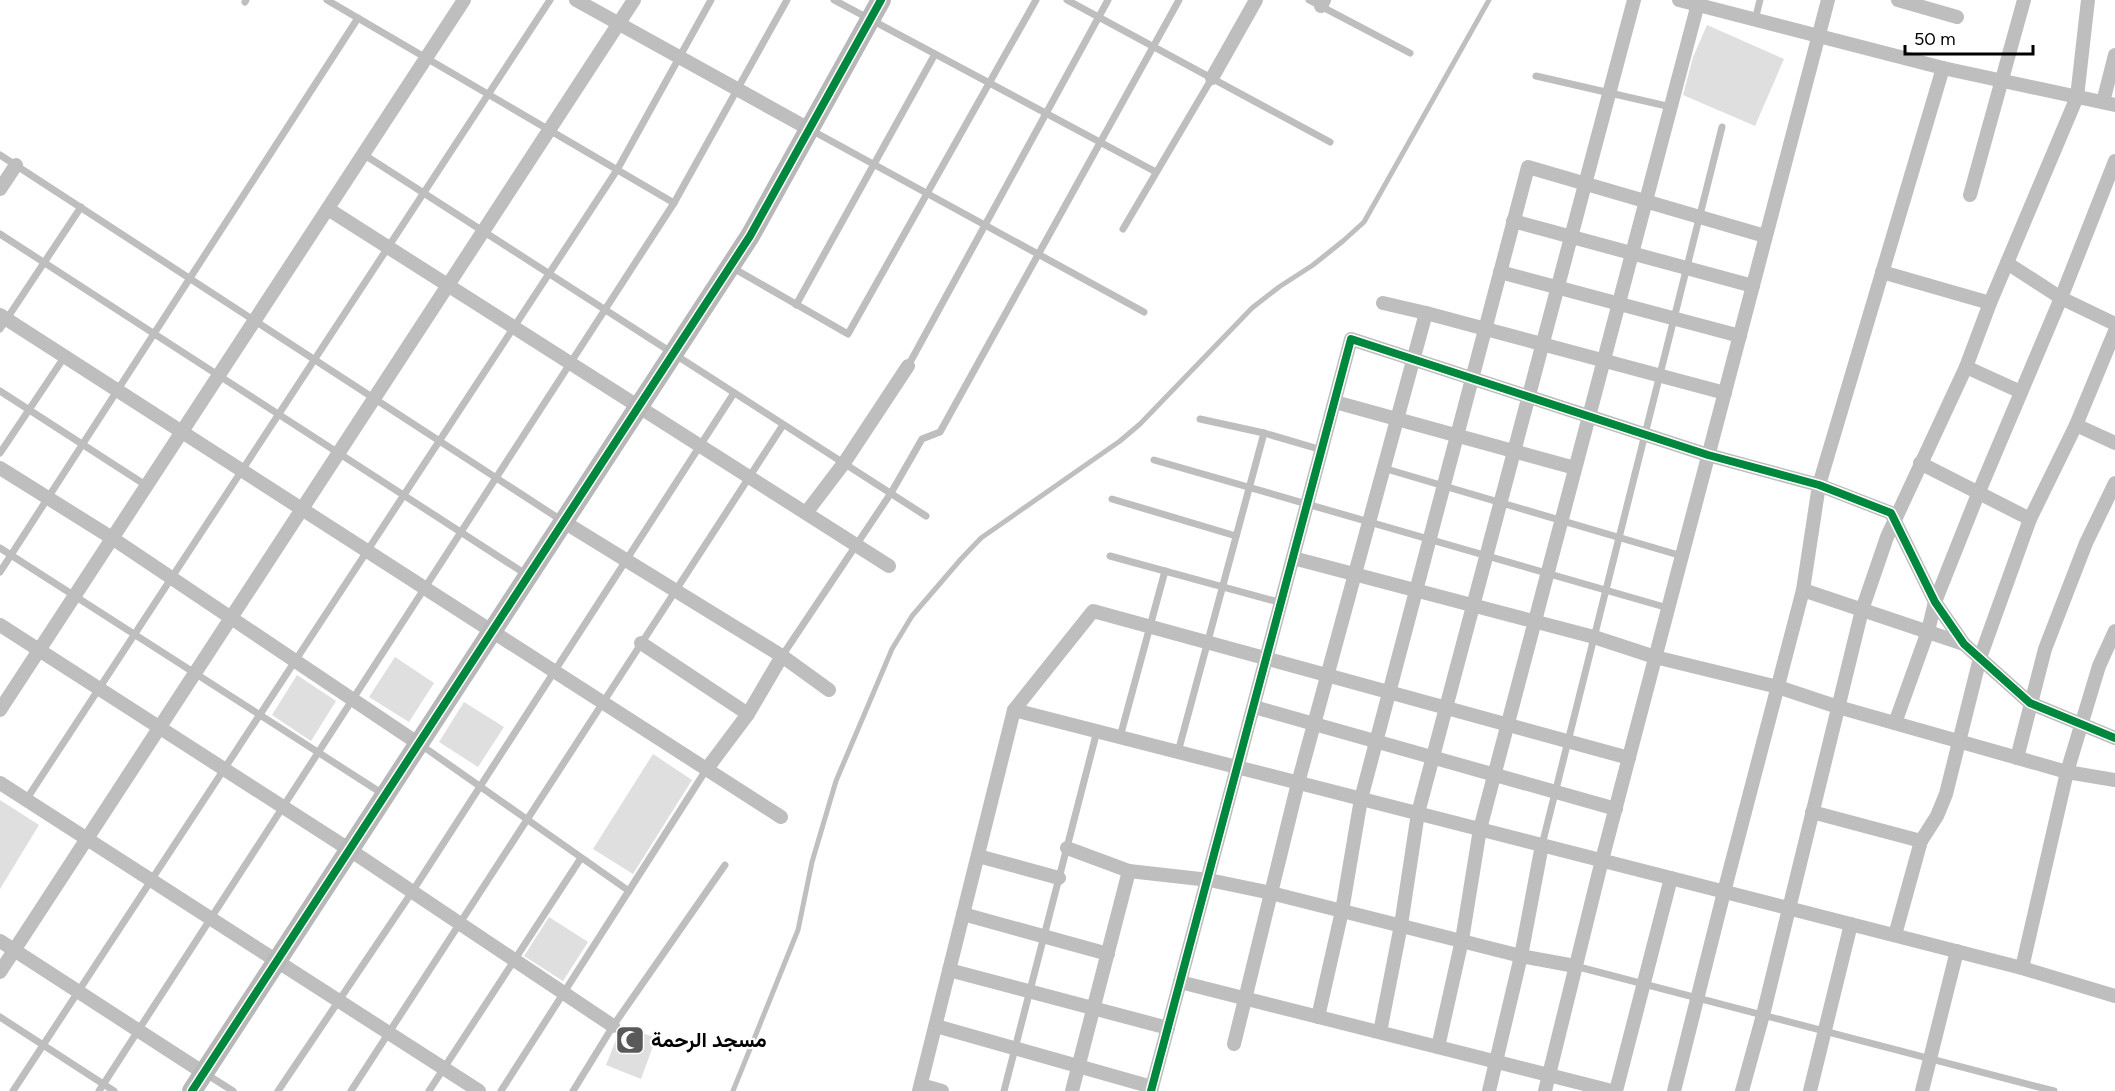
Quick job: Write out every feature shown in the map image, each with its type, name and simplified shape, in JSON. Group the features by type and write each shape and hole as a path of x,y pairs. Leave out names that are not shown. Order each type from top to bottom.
{"street":[{"path":"0,710 464,0"},
{"path":"576,0 809,129"},
{"path":"0,972 634,0"},
{"path":"192,1091 750,236 881,0"},
{"path":"1212,78 1256,0"},
{"path":"1380,1032 1401,925 1418,813 1634,0"},
{"path":"1679,0 1699,3 1818,37 1942,68 2109,104 2115,55"},
{"path":"1545,1091 1602,861 1827,0"},
{"path":"1898,0 1957,18"},
{"path":"1970,195 2024,0"},
{"path":"1742,1091 1763,1015 1862,610 1895,520 1966,367 1990,303 2077,97 2088,0"},
{"path":"1438,1047 1462,940 1479,829 1699,3"},
{"path":"1674,1091 1803,590 1819,485 1942,68"},
{"path":"1895,723 1928,631 1935,602 2115,161"},
{"path":"0,189 16,165"},
{"path":"1318,1017 1342,911 1361,799 1528,167 1766,236"},
{"path":"327,209 889,566"},
{"path":"1513,221 1753,286"},
{"path":"2007,263 2061,298 2115,324"},
{"path":"1500,272 1740,336"},
{"path":"1882,272 1990,303"},
{"path":"1383,303 1725,393"},
{"path":"1234,1044 1298,783 1426,313"},
{"path":"2,321 65,356 781,817"},
{"path":"1895,935 1921,841 1937,816 1946,794 1980,658 2030,519 2076,425 2115,331"},
{"path":"936,1026 1152,1089 1351,339 1708,455 1819,485 1891,513 1935,602 1964,644 2030,703 2115,738"},
{"path":"806,513 844,463 908,366"},
{"path":"1966,367 2021,392"},
{"path":"1335,402 1575,468"},
{"path":"2076,425 2115,443"},
{"path":"1920,463 2030,519"},
{"path":"0,468 112,538 419,744"},
{"path":"2017,758 2049,638 2086,543 2115,483"},
{"path":"564,522 782,656 829,690"},
{"path":"1293,558 1594,637 1655,657 1778,687 1838,707 2067,772 2115,780"},
{"path":"1803,590 1964,644"},
{"path":"942,1091 920,1088 1014,710 1093,611 1629,759"},
{"path":"0,625 283,806 613,1026"},
{"path":"2022,968 2067,772 2099,666 2115,631"},
{"path":"641,643 748,714"},
{"path":"706,770 748,714 782,656"},
{"path":"1254,707 1616,809"},
{"path":"1014,710 1957,951 2115,996"},
{"path":"0,783 479,1091"},
{"path":"1812,812 1921,841"},
{"path":"1489,1091 1521,956 1542,845"},
{"path":"1067,848 1129,871 1209,880 1271,893 1521,956 1575,966"},
{"path":"978,856 1059,878"},
{"path":"1072,1091 1129,871"},
{"path":"1180,982 1614,1091 1671,878"},
{"path":"963,914 1107,954"},
{"path":"1810,1091 1851,924"},
{"path":"0,941 204,1073"},
{"path":"1922,1091 1957,951"},
{"path":"949,970 1168,1028"}],"lane":[{"path":"327,0 674,203"},
{"path":"26,800 550,0"},
{"path":"13,1091 617,170 711,0"},
{"path":"101,1088 674,203 787,0"},
{"path":"834,0 1156,172"},
{"path":"730,266 848,334 1036,0"},
{"path":"1067,0 1330,141"},
{"path":"908,366 1108,0"},
{"path":"782,656 891,493 922,439 940,432 1179,0"},
{"path":"1755,20 1760,0"},
{"path":"1318,2 1410,53"},
{"path":"0,572 358,18"},
{"path":"796,304 935,54"},
{"path":"1536,76 1671,107"},
{"path":"1123,229 1212,78"},
{"path":"1542,845 1722,127"},
{"path":"809,129 1144,312"},
{"path":"363,154 926,516"},
{"path":"0,155 564,522"},
{"path":"2,321 81,207"},
{"path":"0,234 529,575"},
{"path":"0,453 65,356"},
{"path":"0,391 147,486"},
{"path":"278,1091 412,892 734,393"},
{"path":"1200,419 1264,433 1322,450"},
{"path":"351,1091 783,425"},
{"path":"1178,752 1264,433"},
{"path":"1154,460 1668,608"},
{"path":"1383,468 1682,556"},
{"path":"1112,499 1236,536"},
{"path":"0,548 385,796"},
{"path":"1110,556 1282,603"},
{"path":"1120,737 1165,571"},
{"path":"1004,1091 1097,731"},
{"path":"419,744 629,891"},
{"path":"501,1091 706,770"},
{"path":"429,1091 581,858"},
{"path":"573,1091 613,1026 725,865"},
{"path":"1575,966 2054,1091"},
{"path":"0,1017 43,1045 101,1088 114,1091"},
{"path":"204,1073 233,1091"}],"building":[{"path":"1707,25 1784,59 1755,126 1683,95 1693,57"},
{"path":"395,657 434,683 409,722 369,697"},
{"path":"297,675 336,701 311,741 272,715"},
{"path":"464,702 504,727 478,767 439,742"},
{"path":"653,754 692,780 633,874 593,849"},
{"path":"0,800 39,825 0,889"},
{"path":"549,917 588,942 563,981 524,956"},
{"path":"622,1025 656,1038 641,1079 606,1065"}],"waterway":[{"path":"733,1091 798,930 812,862 836,781 892,649 912,616 981,538 1120,441 1140,424 1252,308 1313,265 1364,222 1489,0"}],"cycle path":[{"path":"192,1091 750,236 881,0"},
{"path":"1151,1091 1351,339 1708,455 1819,485 1891,513 1935,602 1964,644 2030,703 2115,738"}],"place":[{"name":"مسجد الرحمة","path":"630,1040"}]}
